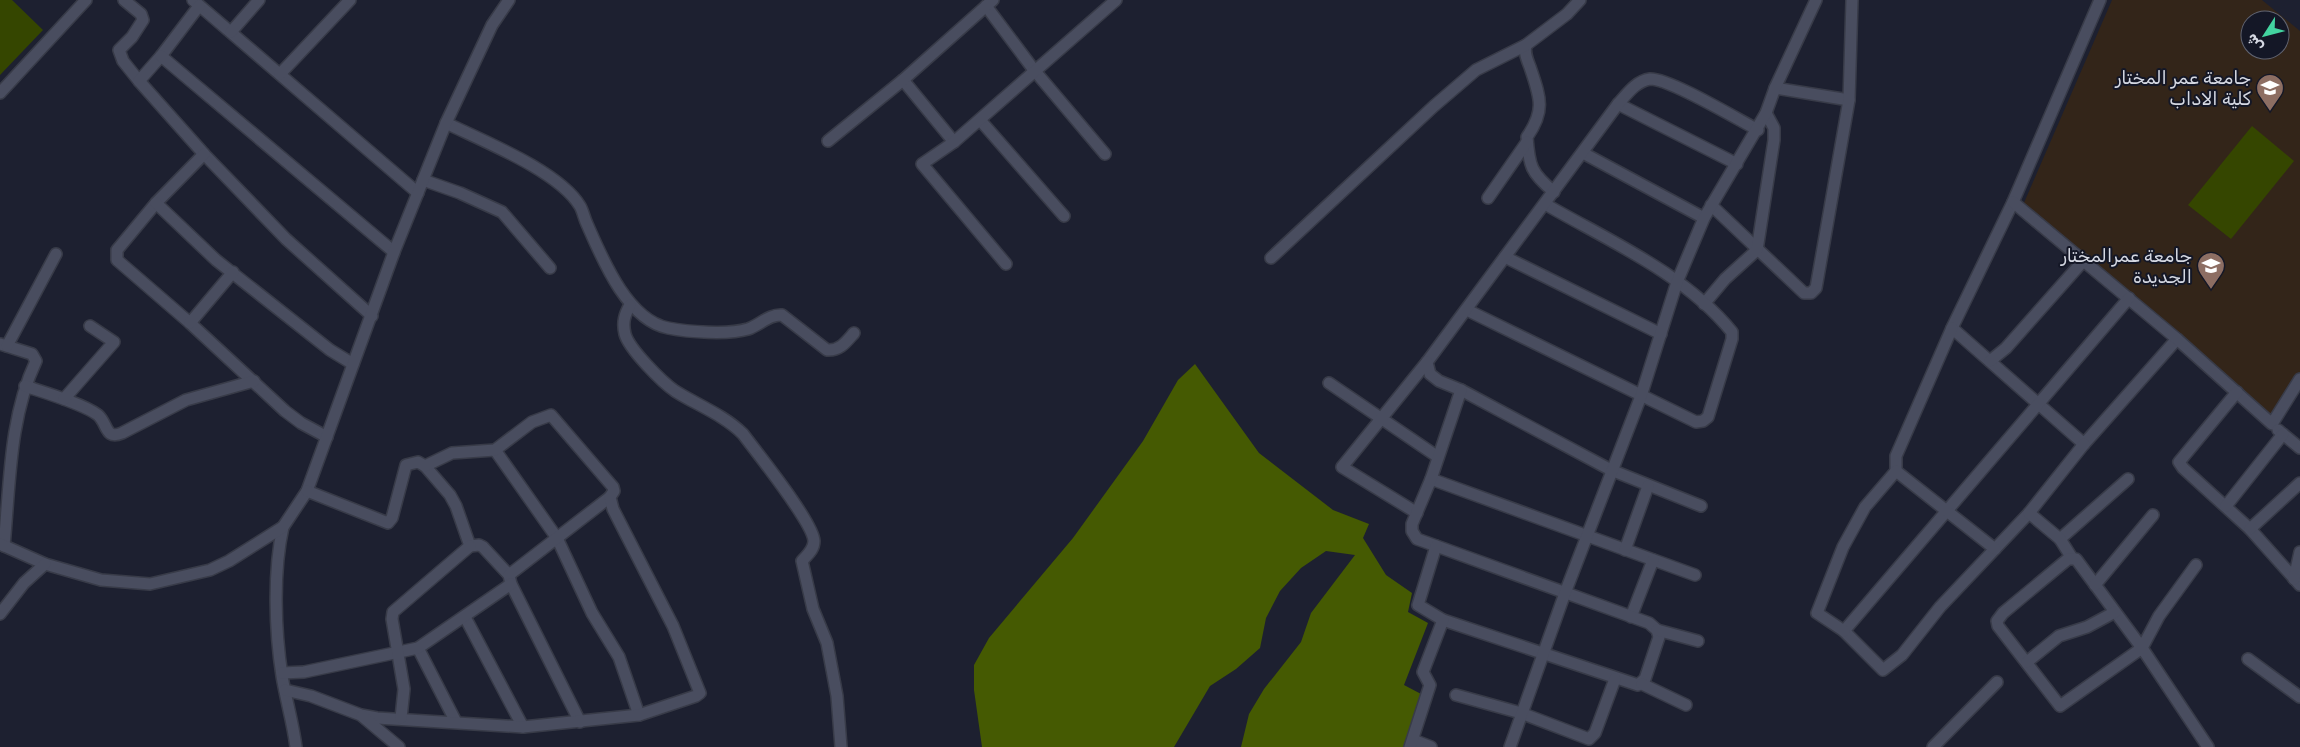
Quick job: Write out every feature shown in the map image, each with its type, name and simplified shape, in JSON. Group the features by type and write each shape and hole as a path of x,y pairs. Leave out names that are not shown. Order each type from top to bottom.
{"street":[{"path":"0,92 86,0"},
{"path":"124,0 141,14 143,20 132,37 119,50 123,61 204,154 286,239 372,316"},
{"path":"231,32 259,0"},
{"path":"280,74 350,0"},
{"path":"296,747 282,673 278,635 277,582 279,545 283,527 307,491 394,252 446,123 492,25 509,0"},
{"path":"1006,264 922,164 954,142 1116,0"},
{"path":"1271,258 1434,106 1476,70 1526,45 1567,14 1580,0"},
{"path":"1510,747 1565,593 1641,396 1676,282 1704,218 1758,130 1775,88 1816,0"},
{"path":"1711,206 1804,293 1811,292 1816,288 1849,100 1852,0"},
{"path":"2100,0 2013,202 1952,328 1896,456 1896,471 1865,507 1843,547 1817,613 1844,631 1883,670 1902,655 1940,607 2029,513 2084,444 2177,339"},
{"path":"139,81 162,56 196,3 418,193"},
{"path":"828,141 903,80 990,3 1034,70 1105,154"},
{"path":"1526,45 1525,52 1540,106 1538,122 1526,137 1530,164 1540,180 1554,192"},
{"path":"162,56 394,252"},
{"path":"1416,513 1342,467 1427,362 1618,104 1638,83 1649,79 1658,80 1758,130"},
{"path":"903,80 954,142"},
{"path":"1775,88 1849,100"},
{"path":"1618,104 1737,164"},
{"path":"1704,304 1725,279 1757,250 1774,140 1774,128 1766,113"},
{"path":"980,120 1064,216"},
{"path":"446,123 551,176 571,193 581,207 601,254 630,305 659,325 678,329 732,331 748,329 773,316 782,315 827,350 841,347 854,334"},
{"path":"1488,198 1527,142"},
{"path":"1583,153 1704,218"},
{"path":"204,154 156,203 117,250 117,260 190,323 285,411 301,423 327,437"},
{"path":"423,180 502,212 550,268"},
{"path":"2013,202 2177,339 2300,448"},
{"path":"156,203 216,260 330,350 353,364"},
{"path":"1466,310 1696,422 1703,421 1708,416 1732,339 1732,332 1704,304 1656,267 1544,204"},
{"path":"56,254 4,345 32,354 36,361 25,386 14,434 2,545 45,564 101,580 150,584 210,570 229,561 283,527"},
{"path":"1505,257 1661,334"},
{"path":"1990,360 2006,348 2084,260"},
{"path":"190,323 233,272"},
{"path":"1844,631 2129,298"},
{"path":"630,305 624,316 625,335 637,352 670,387 732,424 743,434 802,516 811,533 814,540 812,547 802,561 813,609 827,643 837,696 841,747"},
{"path":"64,399 114,342 90,326"},
{"path":"1952,328 2084,444"},
{"path":"1427,362 1430,374 1439,381 1461,390 1611,470 1701,506"},
{"path":"2272,424 2300,379"},
{"path":"25,386 64,399 97,414 108,433 118,435 186,400 254,381"},
{"path":"1329,383 1438,457"},
{"path":"1461,390 1431,479 1412,524 1412,531 1417,539 1649,623 1657,630 1660,637 1642,684"},
{"path":"2237,392 2179,462 2182,468 2250,529 2297,582"},
{"path":"282,673 304,672 418,648 465,617 557,538 610,497 614,490 614,487 551,415 532,422 495,450 452,453 425,466"},
{"path":"2226,506 2283,434"},
{"path":"495,450 557,538 592,613 619,657 639,715"},
{"path":"307,491 388,523 392,518 406,465 418,462 425,466 450,495 456,506 470,546"},
{"path":"1896,471 1995,549"},
{"path":"1431,479 1695,575"},
{"path":"2060,539 2128,479"},
{"path":"2250,529 2300,483"},
{"path":"1625,550 1648,486"},
{"path":"285,690 336,704 361,715 377,718 523,727 639,715 696,696 700,693 699,687 673,626 613,509 610,497"},
{"path":"2029,513 2060,539 2072,558 2076,559 2142,648 2208,747"},
{"path":"2095,585 2153,515"},
{"path":"401,718 404,689 392,619 393,612 470,546 479,545 483,547 510,579 580,722"},
{"path":"1436,546 1418,605 1443,620 1544,652 1615,679 1642,684 1686,705"},
{"path":"2297,582 2300,552"},
{"path":"2072,558 2004,613 1998,621 1998,626 2060,706 2142,648 2158,616 2196,565"},
{"path":"1631,617 1653,560"},
{"path":"0,614 24,583 45,564"},
{"path":"2027,662 2059,636 2087,627 2115,612"},
{"path":"465,617 523,727"},
{"path":"1431,747 1411,744 1430,685 1423,672 1443,620"},
{"path":"1657,630 1698,641"},
{"path":"418,648 456,722"},
{"path":"2248,659 2300,698"},
{"path":"1456,695 1521,713 1589,739 1595,733 1615,679"},
{"path":"1933,747 1997,682"},
{"path":"361,715 399,747"}],"shaded area":[{"name":"جامعة عمرالمختار الجديدة","path":"2112,0 2262,0 2274,10 2240,10 2240,60 2290,60 2290,23 2300,31 2300,374 2272,418 2023,205"}],"green space":[{"path":"0,0 12,0 43,30 0,75"},
{"path":"2252,126 2294,161 2231,239 2188,205"},
{"path":"1195,364 1259,453 1333,510 1369,524 1363,538 1386,575 1412,593 1408,612 1428,623 1404,685 1423,695 1405,747 1241,747 1249,714 1264,689 1301,642 1311,613 1355,555 1326,551 1301,568 1280,591 1266,618 1260,648 1236,669 1210,686 1174,747 982,747 974,690 974,665 989,638 1073,538 1143,441 1178,380"}],"place":[{"name":"جامعة عمر المختار كلية الاداب","path":"2270,112"},
{"name":"جامعة عمرالمختار الجديدة","path":"2211,290"}]}
